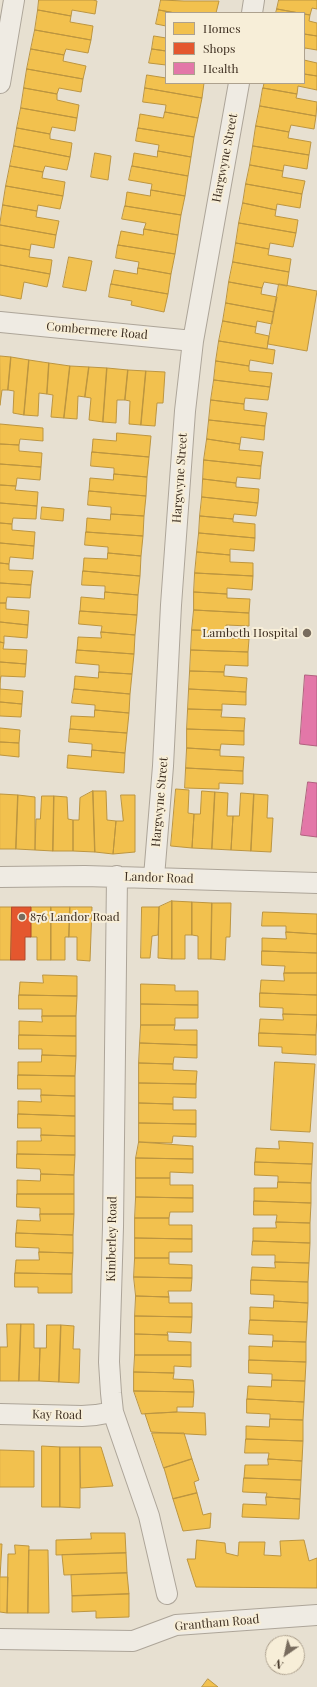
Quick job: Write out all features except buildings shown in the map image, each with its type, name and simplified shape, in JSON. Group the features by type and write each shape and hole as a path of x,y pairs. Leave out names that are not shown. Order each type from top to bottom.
{"street":[{"path":"0,83 14,0"},
{"path":"252,12 254,0"},
{"name":"Hargwyne Street","path":"154,877 163,766 171,605 181,467 193,341 239,84"},
{"name":"Combermere Road","path":"0,322 193,341"},
{"name":"Landor Road","path":"0,877 117,876 317,883"},
{"name":"Kimberley Road","path":"117,876 113,1228 109,1362 113,1412 149,1516 167,1594"},
{"name":"Kay Road","path":"0,1414 82,1416 113,1412"},
{"name":"Grantham Road","path":"0,1639 133,1641 176,1625 317,1615"}],"place":[{"name":"Lambeth Hospital","path":"307,633"},
{"name":"876 Landor Road","path":"22,917"}]}
